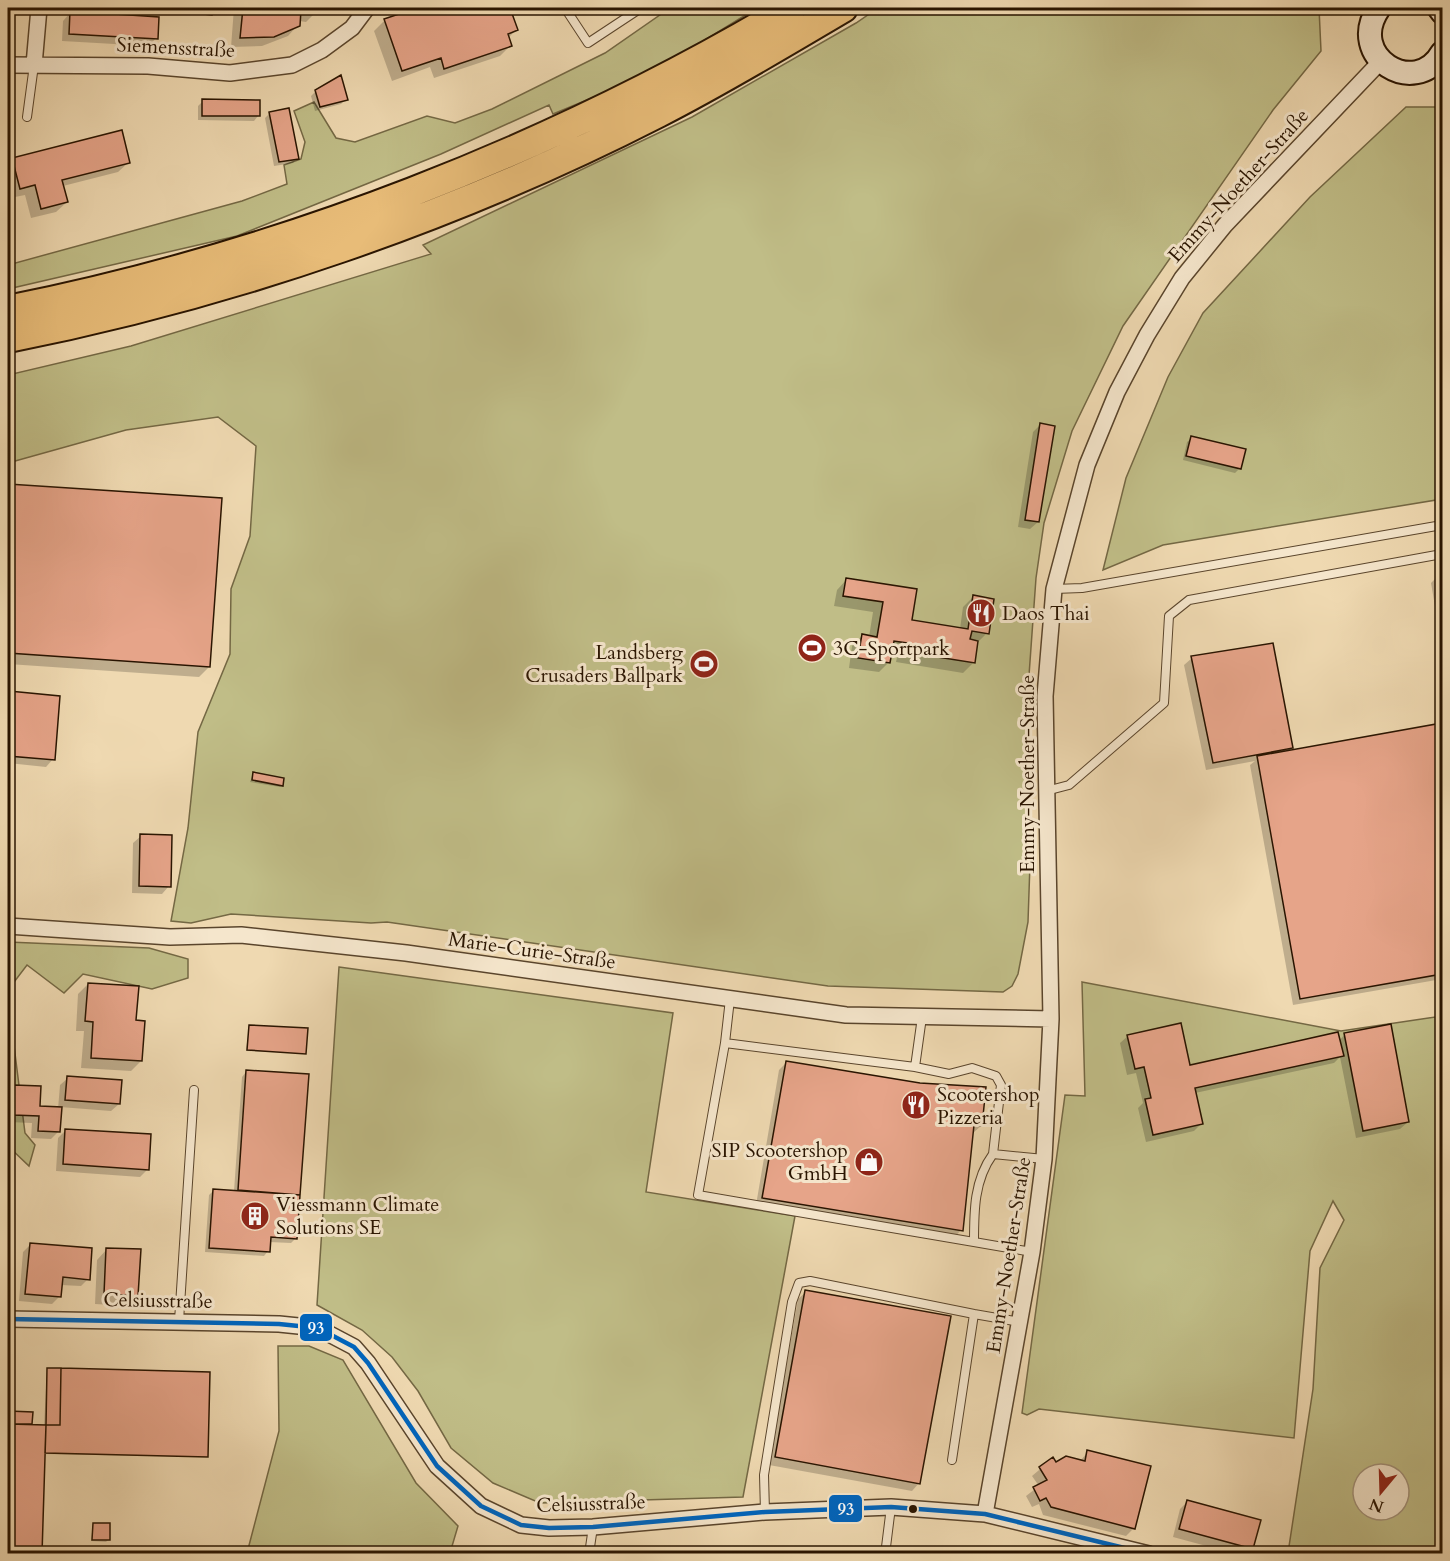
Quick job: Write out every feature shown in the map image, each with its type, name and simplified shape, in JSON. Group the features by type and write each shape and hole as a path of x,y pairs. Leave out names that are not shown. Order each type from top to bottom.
{"highway":[{"path":"8,310 190,266 310,229 439,180 548,136 646,89 791,8"},
{"path":"8,338 69,326 199,292 322,253 448,207 560,160 657,114 732,74 843,8"}],"street":[{"path":"34,64 39,8"},
{"name":"Siemensstraße","path":"8,65 148,66 230,73 292,65 322,50 344,33 367,8"},
{"path":"1378,8 1372,18 1370,41 1381,61 1401,72 1412,73 1424,70 1442,57"},
{"path":"1439,8 1443,12"},
{"name":"Emmy-Noether-Straße","path":"985,1514 1032,1252 1044,1159 1051,1019 1045,696 1054,589 1087,465 1117,392 1147,335 1182,278 1225,225 1381,61"},
{"name":"Marie-Curie-Straße","path":"8,926 170,937 241,935 406,953 846,1015 1051,1019"},
{"name":"Celsiusstraße","path":"8,1319 298,1325 333,1334 362,1354 437,1466 481,1506 521,1525 549,1528 593,1527 765,1512 891,1507 985,1514 1121,1550 1149,1554"}],"lane":[{"path":"565,8 588,43 641,8"},
{"path":"27,117 34,64"},
{"path":"1054,589 1082,588 1443,525"},
{"path":"1046,790 1069,785 1164,703 1169,616 1189,600 1443,555"},
{"path":"730,999 725,1043 698,1196 1032,1252"},
{"path":"915,1067 922,1017"},
{"path":"725,1043 915,1067 949,1074 972,1068 996,1076 1001,1085 993,1154 985,1165 979,1182 974,1212 974,1242"},
{"path":"179,1321 194,1090"},
{"path":"993,1154 1044,1159"},
{"path":"765,1512 764,1475 792,1302 798,1283 810,1281 1020,1322"},
{"path":"952,1460 974,1314"},
{"path":"886,1547 891,1507"},
{"path":"589,1554 593,1527"}],"shaded area":[{"path":"670,8 757,8 650,74 553,114 549,105 441,154 237,236 8,289 8,265 242,201 287,184 284,165 301,159 305,142 294,111 314,102 336,138 355,142 427,116 455,123 492,109 605,53"},
{"path":"878,8 1319,8 1321,51 1273,110 1123,326 1072,431 1044,523 1036,578 1026,717 1030,863 1028,922 1018,974 1012,986 1003,992 828,986 387,922 371,923 231,914 191,923 171,921 188,828 198,732 230,654 231,589 250,536 256,446 218,417 126,430 8,463 8,375 131,346 431,254 423,245 692,117 856,23"},
{"path":"1406,107 1442,107 1442,499 1163,545 1103,570 1126,478 1168,377 1203,313 1310,197"},
{"path":"8,942 149,948 188,959 188,978 152,989 83,974 64,993 27,965 8,990"},
{"path":"339,967 673,1013 646,1192 795,1216 743,1497 540,1503 493,1483 451,1448 418,1391 392,1357 362,1330 317,1305"},
{"path":"1082,982 1341,1031 1442,1016 1442,1553 1288,1553 1313,1389 1320,1268 1344,1220 1333,1201 1310,1251 1294,1438 1039,1409 1027,1415 1022,1413 1065,1095 1085,1096"},
{"path":"8,998 25,1133 35,1145 29,1166 8,1146"},
{"path":"278,1346 309,1346 343,1360 416,1483 458,1526 450,1553 247,1553 279,1431"}],"building":[{"path":"195,8 213,8 212,15 194,13"},
{"path":"243,8 318,8 318,13 301,10 300,26 274,37 240,38"},
{"path":"404,8 510,8 518,30 508,34 512,46 444,69 441,58 402,71 384,19 405,12"},
{"path":"70,11 159,17 158,39 69,34"},
{"path":"341,75 348,100 320,107 315,90"},
{"path":"202,99 260,100 260,116 202,116"},
{"path":"289,108 299,159 279,162 269,112"},
{"path":"122,130 130,163 62,180 68,202 41,209 35,185 20,189 12,158"},
{"path":"1040,423 1055,426 1039,522 1025,520"},
{"path":"1191,436 1246,449 1241,469 1186,456"},
{"path":"8,484 222,498 210,667 8,653"},
{"path":"1442,573 1442,598 1438,574"},
{"path":"846,578 917,589 912,620 968,629 973,595 994,599 989,634 972,631 970,639 978,641 975,663 906,652 907,643 894,641 890,663 858,658 862,634 877,637 883,602 843,596"},
{"path":"1273,643 1293,748 1213,763 1191,656"},
{"path":"9,691 60,696 55,760 8,756"},
{"path":"1442,723 1442,974 1300,999 1257,756"},
{"path":"253,772 284,778 283,786 252,780"},
{"path":"140,834 172,835 171,887 139,886"},
{"path":"88,983 139,986 136,1020 145,1021 142,1061 91,1058 93,1022 85,1021"},
{"path":"1181,1023 1190,1065 1338,1032 1344,1056 1195,1088 1203,1124 1153,1135 1145,1099 1151,1098 1144,1067 1135,1069 1127,1035"},
{"path":"1391,1024 1409,1122 1363,1131 1344,1033"},
{"path":"249,1025 308,1028 306,1054 247,1050"},
{"name":"SIP Scootershop GmbH","path":"786,1061 920,1083 986,1087 982,1126 974,1125 963,1231 762,1198"},
{"path":"246,1070 309,1074 300,1195 238,1190"},
{"path":"67,1076 122,1080 120,1104 65,1100"},
{"path":"14,1085 41,1086 40,1106 62,1107 60,1132 38,1131 39,1116 13,1115"},
{"path":"65,1129 151,1134 149,1170 63,1164"},
{"name":"Viessmann Climate Solutions SE","path":"213,1189 300,1195 297,1239 271,1237 270,1252 209,1248"},
{"path":"30,1243 92,1248 90,1280 63,1277 61,1297 25,1294"},
{"path":"106,1248 141,1249 138,1296 104,1294"},
{"path":"805,1290 951,1316 920,1484 775,1457"},
{"path":"47,1368 61,1368 60,1425 46,1425"},
{"path":"61,1368 210,1372 208,1457 45,1453 46,1425 60,1425"},
{"path":"8,1411 33,1412 32,1424 8,1424"},
{"path":"8,1424 46,1425 42,1554 8,1554"},
{"path":"1087,1450 1151,1466 1135,1529 1051,1507 1046,1498 1040,1501 1033,1487 1047,1480 1039,1467 1053,1457 1056,1462 1066,1456 1085,1461"},
{"path":"1187,1500 1261,1520 1253,1549 1179,1529"},
{"path":"93,1523 110,1523 110,1540 92,1540"},
{"path":"74,1548 173,1550 173,1554 74,1554"}],"transit line":[{"name":"93","path":"8,1319 279,1324 318,1328 354,1347 368,1363 437,1466 481,1506 521,1525 549,1528 593,1527 765,1512 891,1507 985,1514 1149,1554"}],"place":[{"name":"Daos Thai","path":"981,613"},
{"name":"3C-Sportpark","path":"812,648"},
{"name":"Landsberg Crusaders Ballpark","path":"704,664"},
{"name":"Scootershop Pizzeria","path":"916,1105"},
{"name":"SIP Scootershop GmbH","path":"869,1162"},
{"name":"Viessmann Climate Solutions SE","path":"255,1216"}]}
